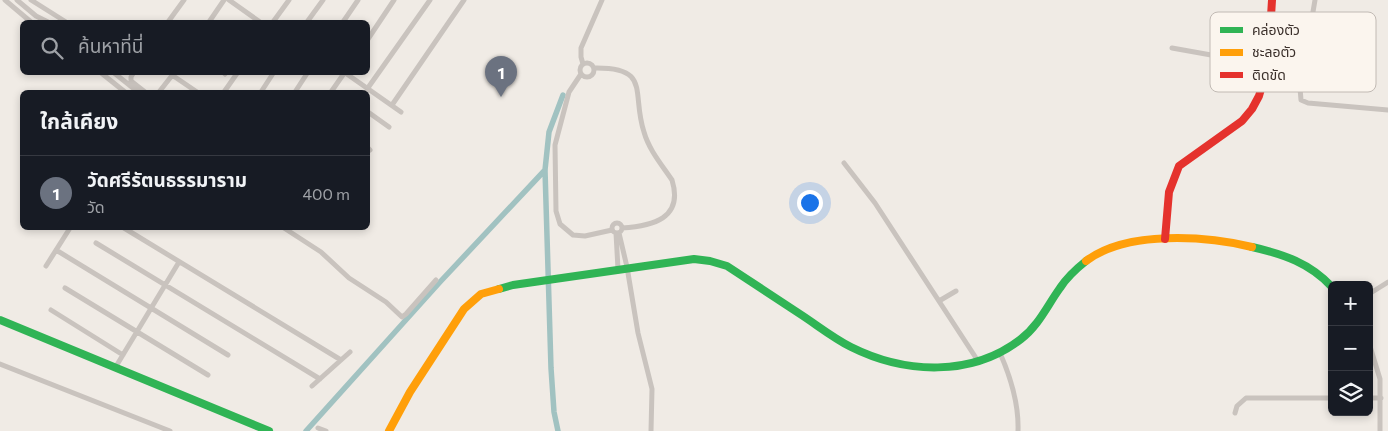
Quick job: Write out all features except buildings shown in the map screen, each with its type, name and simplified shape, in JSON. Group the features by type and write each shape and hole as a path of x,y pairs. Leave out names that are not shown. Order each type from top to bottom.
{"street":[{"path":"5,0 29,20"},
{"path":"17,0 36,16 44,20"},
{"path":"31,0 63,20"},
{"path":"169,20 184,0"},
{"path":"209,20 224,0"},
{"path":"229,0 257,20"},
{"path":"274,20 288,0"},
{"path":"309,20 323,0"},
{"path":"344,20 358,0"},
{"path":"370,36 394,0"},
{"path":"367,90 430,0"},
{"path":"392,106 464,0"},
{"path":"583,64 591,64 594,68 621,70 633,77 636,82 644,133 649,145 672,180 673,185 672,207 666,216 646,226 585,236 573,235 560,224 556,211 555,146 569,92 581,74 580,68 583,64 581,48 602,0"},
{"path":"1172,48 1210,55"},
{"path":"581,74 585,77 590,77 594,68"},
{"path":"104,75 122,90"},
{"path":"117,75 136,90"},
{"path":"132,75 131,81 142,90"},
{"path":"161,90 172,75"},
{"path":"174,75 194,90"},
{"path":"225,90 236,75"},
{"path":"262,90 272,75"},
{"path":"296,90 306,75"},
{"path":"331,90 343,75"},
{"path":"346,75 365,90"},
{"path":"1165,239 1169,194 1173,176 1185,161 1242,121 1252,109 1260,92"},
{"path":"1300,92 1301,100 1308,103 1388,110"},
{"path":"370,93 401,112"},
{"path":"370,113 389,127"},
{"path":"844,163 875,203 978,361"},
{"path":"46,266 69,230"},
{"path":"127,230 341,360"},
{"path":"287,230 321,252 349,278 386,302 402,316 406,314 436,280"},
{"path":"617,231 623,248 638,333 652,389 651,431"},
{"path":"617,231 618,269"},
{"path":"389,431 410,392 468,304 489,291 627,267 694,259 727,266 856,350 882,360 932,368 953,367 978,361 1000,353 1018,342 1041,319 1061,286 1076,269 1092,257 1109,248 1126,243 1145,239 1233,242 1267,249 1297,260 1323,277 1328,283"},
{"path":"96,243 320,378"},
{"path":"616,250 623,248"},
{"path":"56,250 228,355"},
{"path":"115,368 179,262"},
{"path":"1373,291 1388,282"},
{"path":"65,288 208,375"},
{"path":"939,301 956,291"},
{"path":"51,310 123,354"},
{"path":"0,320 269,431"},
{"path":"312,386 350,352"},
{"path":"1000,353 1013,387 1018,431"},
{"path":"1373,356 1380,379 1380,431"},
{"path":"0,364 170,431"},
{"path":"1235,414 1237,406 1246,398 1328,398"},
{"path":"1373,398 1381,398"},
{"path":"318,428 326,431"}],"waterway":[{"path":"558,431 554,412 551,368 545,170 549,132 563,95"},
{"path":"306,431 440,282 545,170"}],"traffic: fast":[{"path":"1252,247 1295,261 1315,272 1328,283"},
{"path":"499,289 513,285 694,259 710,261 727,266 831,336 851,347 893,362 938,367 960,365 981,360 1002,351 1021,339 1038,321 1066,280 1086,261"},
{"path":"0,320 269,431"}],"traffic: slow":[{"path":"1086,261 1103,251 1123,244 1167,238 1212,240 1252,247"},
{"path":"389,431 410,392 464,309 481,294 499,289"}],"traffic: jam":[{"path":"1271,12 1272,0"},
{"path":"1165,239 1169,192 1179,166 1242,121 1252,109 1260,92"}],"place":[{"name":"วัดศรีรัตนธรรมาราม","path":"501,97"}]}
